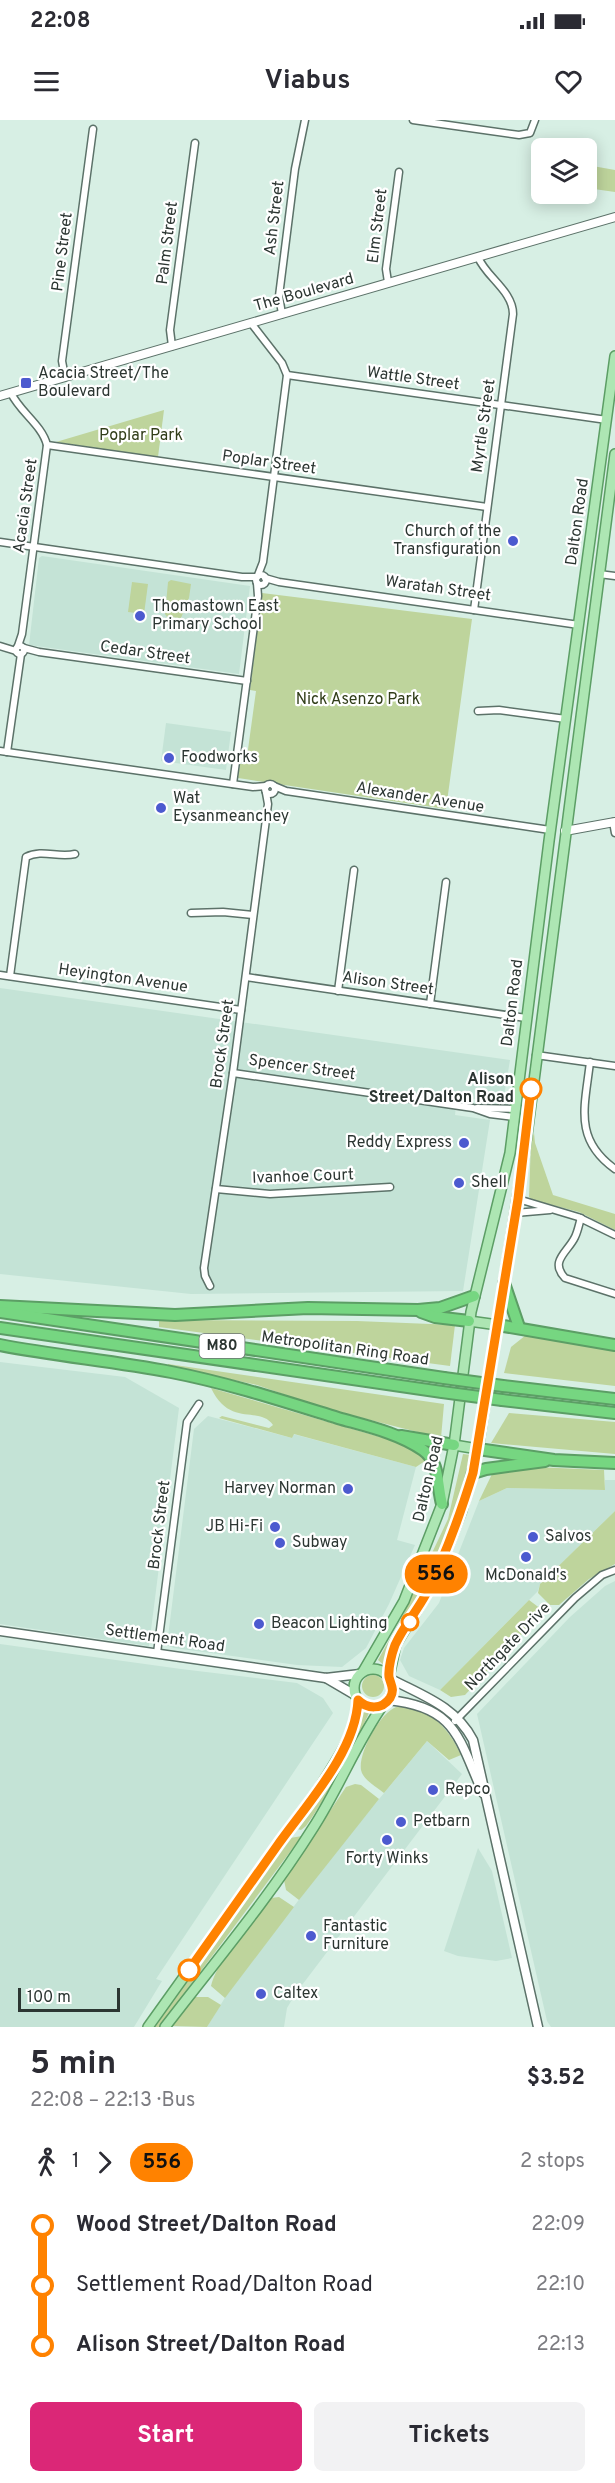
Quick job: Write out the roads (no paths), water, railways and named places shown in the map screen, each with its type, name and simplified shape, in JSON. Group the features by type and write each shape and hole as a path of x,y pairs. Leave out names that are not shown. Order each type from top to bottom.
{"highway":[{"path":"504,1283 519,1328"},
{"path":"0,1306 175,1315 308,1308 418,1310 440,1308 474,1296"},
{"path":"418,1310 435,1317 469,1321"},
{"name":"Metropolitan Ring Road","path":"0,1312 444,1378 615,1399"},
{"path":"498,1325 615,1345"},
{"name":"Metropolitan Ring Road","path":"0,1328 442,1392 615,1413"},
{"path":"0,1345 170,1372 216,1382 392,1434 453,1445"},
{"path":"392,1434 423,1450 432,1459 442,1504"},
{"path":"478,1449 554,1460 615,1463"},
{"path":"473,1473 486,1469 554,1460"}],"main road":[{"name":"Dalton Road","path":"362,1672 404,1601 442,1504 453,1445 469,1321 510,1153 550,830 615,356"},
{"name":"Dalton Road","path":"390,1678 396,1644 418,1609 439,1568 462,1510 478,1449 518,1199 615,454"},
{"name":"Waratah Street","path":"579,625 592,626"},
{"path":"550,830 565,831"},
{"name":"Spencer Street","path":"514,1113 528,1115"},
{"path":"469,1321 498,1325"},
{"path":"453,1445 478,1449"},
{"name":"Settlement Road","path":"0,1631 326,1678 362,1672"},
{"path":"148,2027 320,1787 340,1754 357,1721 357,1697 354,1684 362,1672 376,1668 390,1678 434,1699 457,1718 473,1740 484,1782 485,1799"},
{"name":"Settlement Road","path":"326,1678 357,1697"},
{"path":"165,2027 287,1867 340,1785 373,1719 393,1690 390,1678"},
{"path":"357,1697 364,1705 372,1707 386,1702 408,1702 426,1708 451,1726 466,1750 485,1799 538,2027"}],"street":[{"path":"413,120 519,135 530,133 535,120"},
{"name":"Ash Street","path":"282,314 279,296 303,122"},
{"name":"Pine Street","path":"65,377 62,361 93,129"},
{"name":"Palm Street","path":"172,346 170,334 195,143"},
{"name":"Elm Street","path":"388,282 386,269 399,172"},
{"name":"The Boulevard","path":"0,396 615,217"},
{"name":"Myrtle Street","path":"474,609 512,305 478,257"},
{"path":"233,784 287,375 282,363 251,323"},
{"name":"Wattle Street","path":"287,375 606,420"},
{"name":"Acacia Street","path":"3,751 18,664 48,445 11,393"},
{"name":"Poplar Street","path":"48,445 487,507"},
{"name":"Waratah Street","path":"0,542 579,625"},
{"path":"599,574 615,576"},
{"name":"Cedar Street","path":"3,647 247,681"},
{"path":"478,711 498,710 566,719"},
{"name":"Alexander Avenue","path":"3,751 550,830"},
{"name":"Brock Street","path":"210,1286 204,1268 233,1073 270,790"},
{"path":"565,831 614,822 615,832"},
{"path":"10,976 26,857 36,852 64,856 75,854"},
{"path":"338,991 354,870"},
{"path":"430,1004 446,882"},
{"path":"191,913 223,912 254,915"},
{"name":"Heyington Avenue","path":"0,975 241,1010"},
{"name":"Alison Street","path":"246,977 526,1018"},
{"path":"536,1054 615,1066"},
{"path":"590,1062 583,1114 586,1134 593,1147 615,1169"},
{"name":"Spencer Street","path":"233,1073 473,1108 488,1107 514,1113"},
{"name":"Ivanhoe Court","path":"216,1189 270,1194 390,1187"},
{"path":"518,1199 580,1218 615,1235"},
{"path":"515,1213 553,1210"},
{"path":"580,1218 575,1238 560,1257 559,1268 566,1278 615,1294"},
{"name":"Brock Street","path":"157,1653 187,1422 199,1404"},
{"name":"Northgate Drive","path":"451,1726 575,1598 602,1575 615,1570"}],"place":[{"name":"Acacia Street/The Boulevard","path":"26,383"},
{"name":"Church of the Transfiguration","path":"513,541"},
{"name":"Thomastown East Primary School","path":"140,616"},
{"name":"Foodworks","path":"169,758"},
{"name":"Wat Eysanmeanchey","path":"161,808"},
{"name":"Alison Street/Dalton Road","path":"531,1089"},
{"name":"Reddy Express","path":"464,1143"},
{"name":"Shell","path":"459,1183"},
{"name":"Harvey Norman","path":"348,1489"},
{"name":"JB Hi-Fi","path":"275,1527"},
{"name":"Salvos","path":"533,1537"},
{"name":"Subway","path":"280,1543"},
{"name":"McDonald's","path":"526,1557"},
{"name":"Beacon Lighting","path":"259,1624"},
{"name":"Repco","path":"433,1790"},
{"name":"Petbarn","path":"401,1822"},
{"name":"Forty Winks","path":"387,1840"},
{"name":"Fantastic Furniture","path":"311,1936"},
{"name":"Caltex","path":"261,1994"}],"park label":[{"name":"Poplar Park","path":"141,436"},
{"name":"Nick Asenzo Park","path":"358,700"}]}
